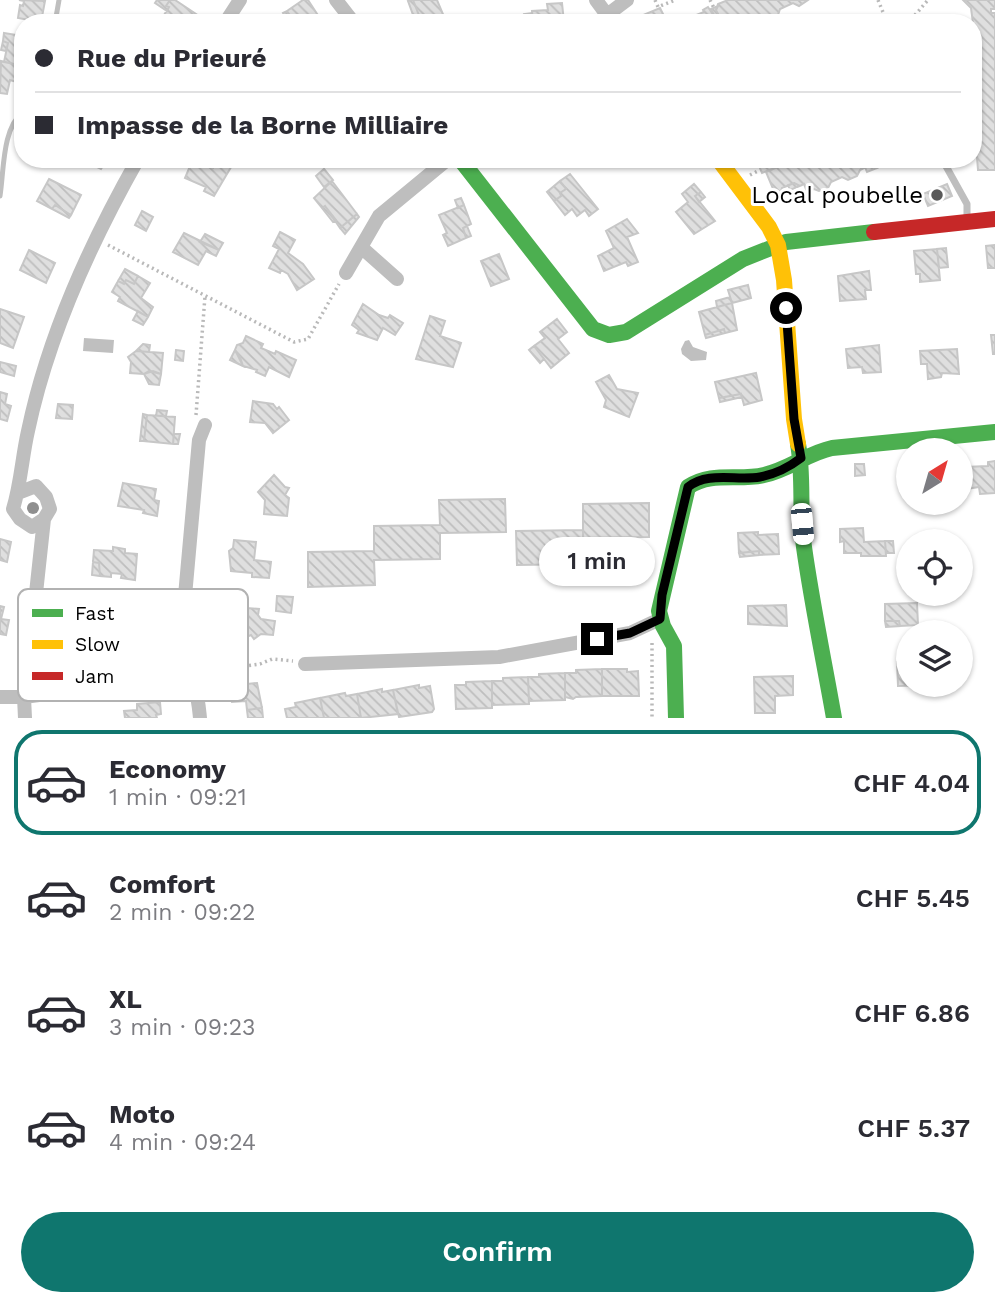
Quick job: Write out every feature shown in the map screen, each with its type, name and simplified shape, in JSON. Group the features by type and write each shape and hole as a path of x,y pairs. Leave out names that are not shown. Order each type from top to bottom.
{"street":[{"path":"336,0 347,14"},
{"path":"614,14 627,0"},
{"path":"44,520 32,527 20,519 13,509 27,431 44,371 94,238 133,168"},
{"path":"346,273 379,216 437,168"},
{"path":"467,168 584,319 593,329 613,336 626,332 743,259 786,242 995,219"},
{"path":"725,168 763,218 778,245 784,280 794,419 801,458 800,503 804,546 834,718"},
{"path":"361,247 397,279"},
{"path":"186,589 199,440 205,425"},
{"path":"655,622 688,487 697,480 757,477 774,473 786,469 801,458 833,448 995,432"},
{"path":"18,493 36,486 46,497 50,509 44,520 36,589"},
{"path":"305,664 499,657 630,633 655,622"},
{"path":"655,622 674,646 676,718"},
{"path":"0,697 18,697"}],"lane":[{"path":"947,168 967,204 967,222"}],"path":[{"path":"655,0 658,7 675,0"},
{"path":"710,0 714,8"},
{"path":"916,14 928,0"},
{"path":"94,238 294,342 308,339 346,273"},
{"path":"205,296 195,408 196,417 205,425"},
{"path":"652,718 655,622"},
{"path":"248,666 272,659 305,664"}],"shaded area":[{"path":"84,338 114,340 113,353 83,351"},
{"path":"689,340 693,347 707,352 706,360 691,361 682,354 685,341"}],"building":[{"path":"19,0 45,1 43,14 19,14 20,5 23,6 24,1"},
{"path":"157,0 170,0 166,6 169,7 167,11 155,3"},
{"path":"170,0 175,0 196,14 165,14 169,7 166,6"},
{"path":"303,0 308,0 317,14 289,14 287,11"},
{"path":"413,0 418,14 413,14 408,1"},
{"path":"413,0 437,0 443,14 418,14"},
{"path":"728,0 808,0 799,6 793,3 780,9 778,14 718,14 718,4"},
{"path":"963,0 995,0 995,9 991,9 991,13 995,13 995,170 978,170 982,168 982,14 972,14 971,8"},
{"path":"562,3 563,14 532,14 532,11 548,10 547,4"},
{"path":"718,6 718,14 714,14 711,9"},
{"path":"708,7 713,14 699,14 704,12"},
{"path":"660,8 663,14 646,14"},
{"path":"4,33 14,35 14,64 4,62 8,43 3,41"},
{"path":"3,41 8,43 6,51 1,50"},
{"path":"1,61 14,64 14,81 10,80 7,94 0,93"},
{"path":"189,168 230,168 214,196 204,191 206,187 185,178"},
{"path":"760,168 774,168 762,173"},
{"path":"775,168 864,168 857,176 848,180 842,177 831,182 828,188 819,191 814,189 807,192 804,184 800,186 794,183 782,188 776,196 766,172"},
{"path":"324,169 333,180 324,187 316,176"},
{"path":"570,174 598,209 589,216 585,210 577,216 572,209 565,215 554,201 566,189 560,181"},
{"path":"49,179 81,195 71,215 55,205 52,209 37,201"},
{"path":"332,181 357,214 340,228 325,206 322,208 314,198"},
{"path":"560,181 566,189 554,201 547,192"},
{"path":"794,183 800,186 790,190 788,185"},
{"path":"694,184 701,192 695,196 715,221 694,234 676,212 688,202 682,194"},
{"name":"Local poubelle","path":"947,184 952,196 928,206 923,194"},
{"path":"701,192 705,197 699,202 695,196"},
{"path":"461,198 464,205 458,208 455,200"},
{"path":"55,205 71,215 69,218 52,209"},
{"path":"464,205 471,224 463,228 466,238 448,246 443,235 447,233 439,215"},
{"path":"325,206 336,220 333,222 322,208"},
{"path":"142,211 153,217 146,231 135,225"},
{"path":"357,214 359,217 345,234 340,228"},
{"path":"627,219 638,233 627,237 638,262 628,266 626,262 604,271 598,256 614,248 606,231"},
{"path":"467,226 471,236 466,238 463,228"},
{"path":"280,232 295,240 288,253 303,264 314,279 297,290 288,274 269,268 279,249 273,246"},
{"path":"184,233 219,250 216,256 206,251 198,265 173,252"},
{"path":"205,234 223,243 219,250 200,242"},
{"path":"995,245 995,268 988,268 986,246"},
{"path":"946,248 948,267 939,268 937,249"},
{"path":"937,249 940,280 920,282 920,274 916,274 914,251"},
{"path":"29,250 55,263 46,283 20,270"},
{"path":"499,254 509,279 491,286 481,261"},
{"path":"125,269 138,276 134,284 126,280 124,284 118,281"},
{"path":"869,271 871,290 865,290 866,299 840,301 838,276"},
{"path":"138,276 150,283 141,298 153,307 148,317 118,301 120,297 112,292 118,281 124,284 126,280 134,284"},
{"path":"748,285 751,298 732,303 728,290"},
{"path":"730,297 732,303 717,307 716,301"},
{"path":"732,303 737,330 725,333 724,329 705,335 699,312"},
{"path":"363,304 379,315 388,318 390,315 403,323 395,335 383,328 377,340 357,333 359,330 352,325"},
{"path":"0,309 24,317 13,348 0,343"},
{"path":"138,311 148,317 143,325 133,320"},
{"path":"430,316 445,321 440,336 461,343 453,367 416,359"},
{"path":"557,319 567,332 558,339 569,353 551,368 534,346 545,338 540,332"},
{"path":"724,329 725,333 706,338 705,335"},
{"path":"991,335 995,335 995,354 993,354"},
{"path":"246,336 263,344 261,348 296,360 289,377 269,367 265,376 256,372 257,370 243,366 235,350"},
{"path":"143,344 150,345 149,352 136,351"},
{"path":"879,345 881,372 863,373 862,367 848,368 846,349"},
{"path":"534,346 544,359 540,363 529,350"},
{"path":"957,349 959,374 942,373 941,377 928,379 927,364 921,364 920,351"},
{"path":"176,350 184,351 183,361 175,360"},
{"path":"235,350 240,357 243,366 230,360"},
{"path":"136,351 163,353 161,374 153,371 144,374 130,373 131,362 128,357"},
{"path":"0,362 16,366 14,376 0,372"},
{"path":"149,371 161,374 159,385 149,384 144,374"},
{"path":"756,373 762,400 744,405 741,394 719,398 715,382"},
{"path":"609,375 617,389 638,393 629,417 604,407 606,400 596,382"},
{"path":"0,392 7,394 5,404 11,406 7,421 0,419"},
{"path":"741,394 742,397 720,402 719,398"},
{"path":"253,401 273,404 277,409 279,407 289,420 273,433 265,423 250,422"},
{"path":"58,404 73,405 72,419 56,418"},
{"path":"157,410 167,411 166,416 156,416"},
{"path":"143,414 147,415 144,441 140,441"},
{"path":"147,415 175,417 173,444 144,441"},
{"path":"174,434 180,434 178,444 173,444"},
{"path":"995,461 995,493 980,494 979,487 973,488 973,467 988,466 988,462"},
{"path":"855,464 864,464 865,475 855,476"},
{"path":"274,475 289,488 285,495 289,498 287,516 264,514 265,500 258,492"},
{"path":"123,483 156,489 154,500 159,501 157,516 143,513 144,510 118,506"},
{"path":"505,499 506,532 440,533 440,559 374,560 375,585 308,587 308,552 374,551 374,526 440,525 439,500"},
{"path":"649,503 649,537 583,538 583,504"},
{"path":"863,528 864,542 885,541 886,556 844,553 844,541 840,542 840,529"},
{"path":"583,530 584,564 517,565 516,531"},
{"path":"758,532 758,535 778,534 779,554 759,555 759,551 739,553 738,533"},
{"path":"0,539 11,542 7,562 0,560"},
{"path":"234,540 256,542 254,560 271,562 269,578 231,571 229,551 233,548"},
{"path":"885,541 893,541 894,553 886,553"},
{"path":"113,547 125,549 125,553 137,554 135,580 121,578 122,574 100,576 99,563 93,562 94,550 113,551"},
{"path":"759,551 759,555 740,557 739,553"},
{"path":"93,562 99,563 100,576 92,575"},
{"path":"277,596 293,597 291,613 276,611"},
{"path":"885,604 917,606 918,620 885,621"},
{"path":"786,605 787,626 748,624 748,606"},
{"path":"0,606 4,607 1,619 9,620 6,635 0,634"},
{"path":"248,608 259,609 258,615 261,619 275,621 273,635 261,634 254,639 251,635 248,636"},
{"path":"885,621 896,621 896,626 886,627"},
{"path":"602,669 638,671 639,696 602,696"},
{"path":"602,669 602,696 573,699 565,697 565,673"},
{"path":"565,673 565,700 529,701 528,677"},
{"path":"793,676 793,695 775,696 775,713 755,713 754,677"},
{"path":"528,677 529,704 492,705 492,681"},
{"path":"492,681 492,708 456,709 455,685"},
{"path":"257,683 262,708 247,710 248,684"},
{"path":"419,685 419,688 430,686 434,709 432,712 399,717 393,690"},
{"path":"382,689 382,692 393,690 398,714 361,718 357,694"},
{"path":"345,693 346,696 357,694 361,718 324,718 320,698"},
{"path":"320,698 324,718 287,718 285,709 296,707 295,703"},
{"path":"160,702 161,714 156,715 157,718 125,718 124,711 137,710 137,704"},
{"path":"262,708 263,718 248,718 247,710"}],"waterway":[{"path":"57,14 59,0"},
{"path":"0,196 3,163 14,123"}],"traffic: fast":[{"path":"467,168 593,329 609,335 626,332 743,259 786,242 874,232"},
{"path":"676,718 674,646 663,626 659,611 688,487 706,479 754,477 773,473 832,448 995,432"},
{"path":"798,444 804,547 834,718"}],"traffic: slow":[{"path":"725,168 769,227 778,245 784,280 798,444"}],"traffic: jam":[{"path":"874,232 995,219"}],"place":[{"name":"Local poubelle","path":"937,195"}],"route":[{"path":"597,639 630,633 660,619 662,595 688,487 697,480 709,478 757,477 774,473 786,469 801,458 794,419 786,308"}]}
